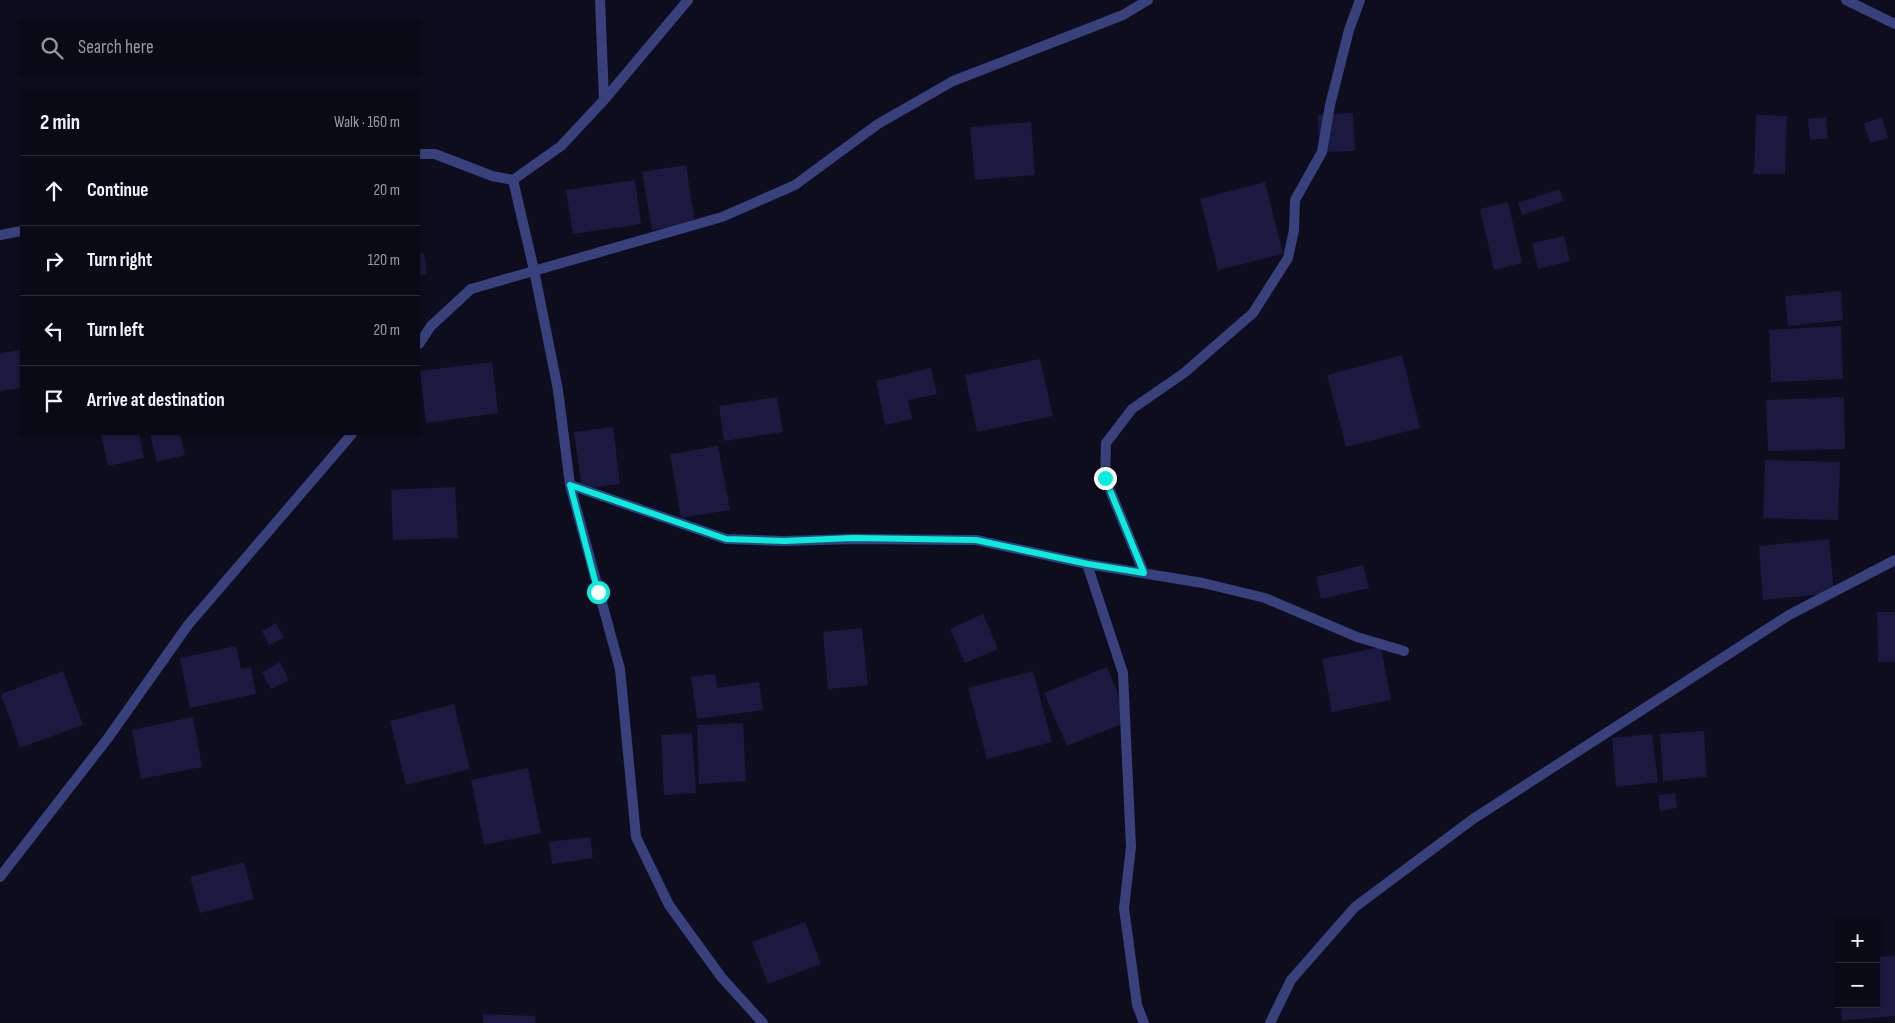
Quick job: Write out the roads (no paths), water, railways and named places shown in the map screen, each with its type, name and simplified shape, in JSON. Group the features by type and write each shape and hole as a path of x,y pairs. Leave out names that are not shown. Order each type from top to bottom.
{"street":[{"path":"600,0 604,100"},
{"path":"420,154 435,154 492,176 513,180 561,146 604,100 688,0"},
{"path":"420,343 432,326 471,289 722,217 795,185 878,124 953,81 1123,15 1148,0"},
{"path":"1144,573 1105,478 1106,443 1132,409 1184,374 1253,313 1288,258 1294,230 1295,200 1322,152 1332,95 1349,30 1360,0"},
{"path":"1846,0 1895,24"},
{"path":"513,180 534,270 558,390 570,485 620,669 636,837 669,904 722,978 763,1023"},
{"path":"0,235 20,231"},
{"path":"0,877 108,738 188,625 351,435"},
{"path":"570,485 726,539 784,541 853,538 976,540 1088,564 1203,583 1265,598 1357,637 1404,651"},
{"path":"1270,1023 1291,980 1355,907 1473,819 1789,615 1895,560"},
{"path":"1088,564 1123,673 1131,847 1124,908 1137,1004 1144,1023"}]}
